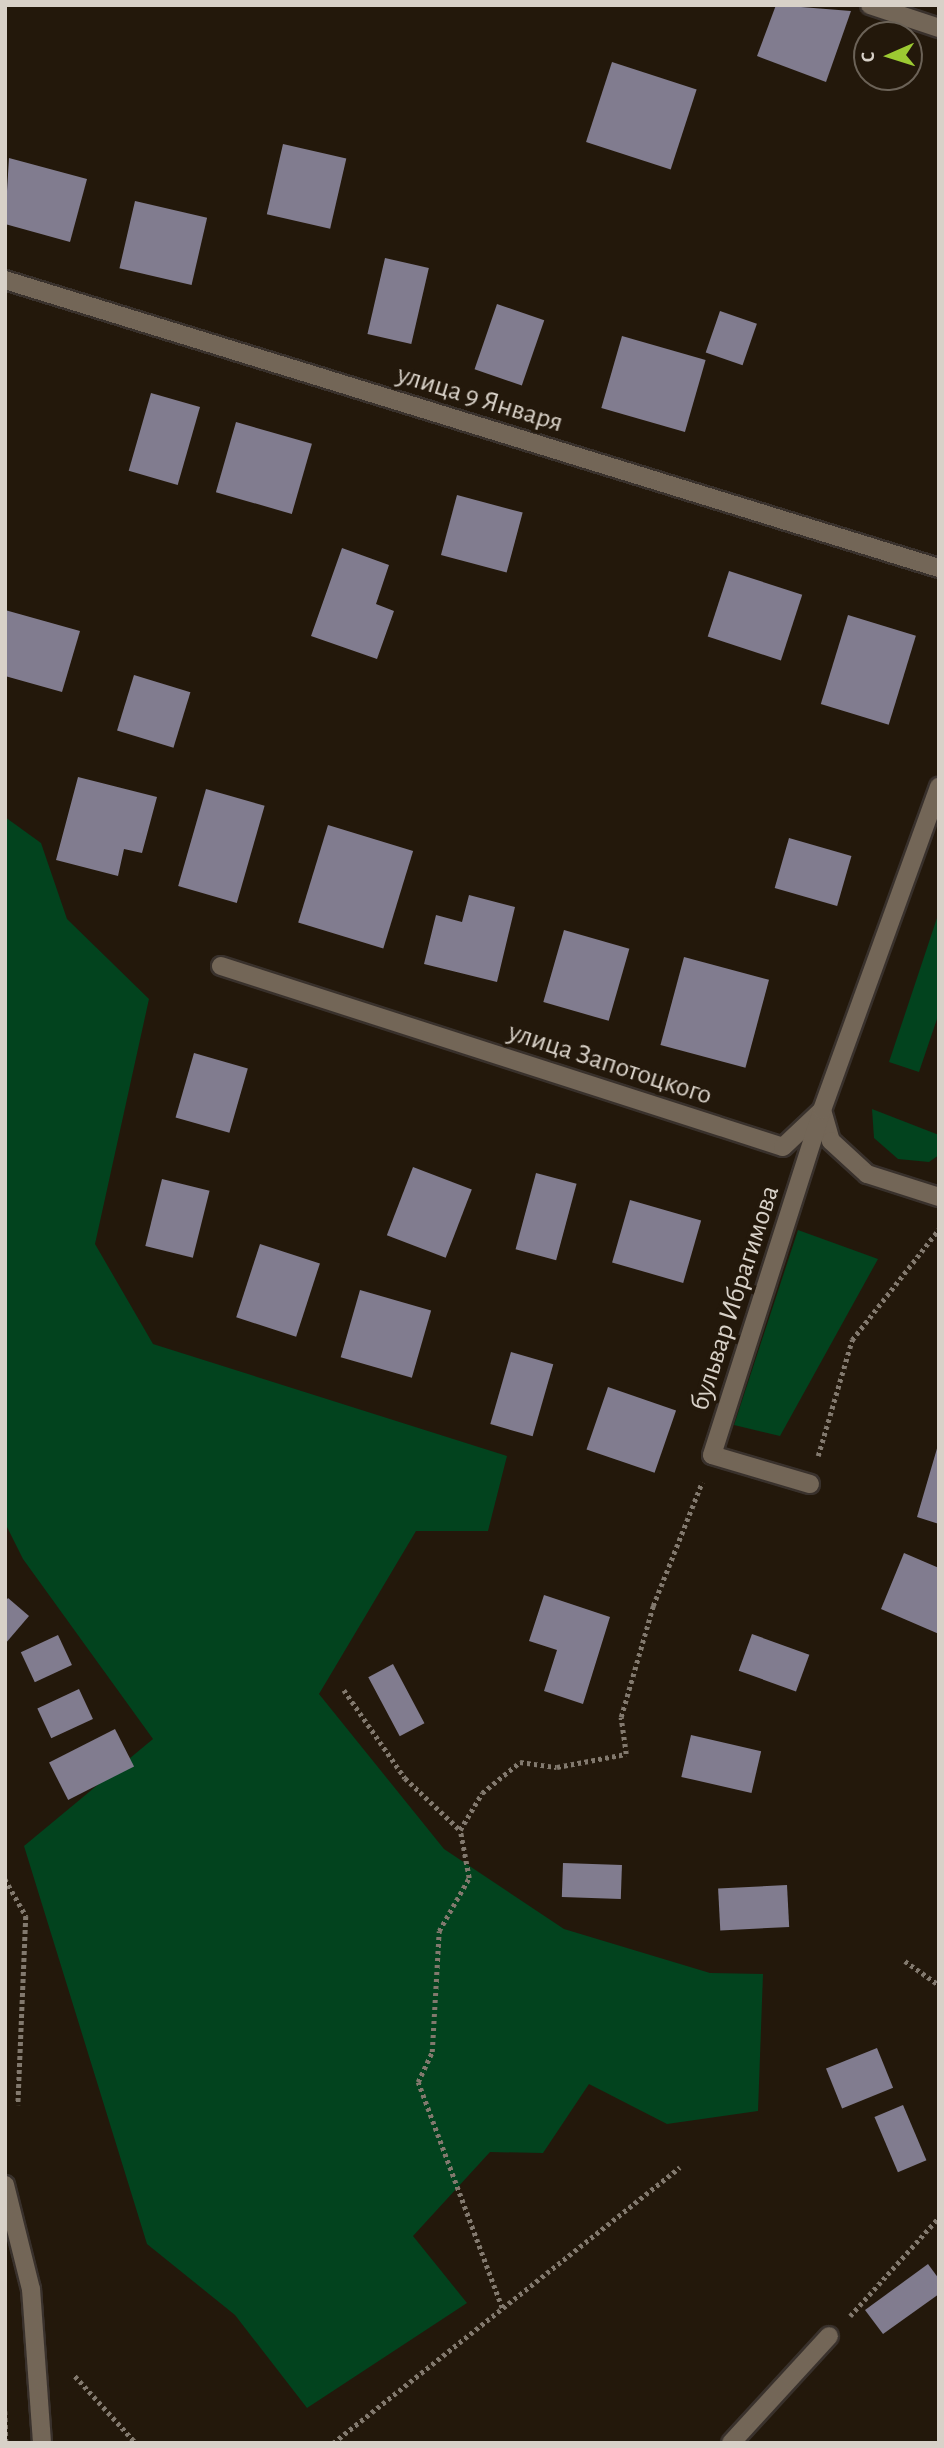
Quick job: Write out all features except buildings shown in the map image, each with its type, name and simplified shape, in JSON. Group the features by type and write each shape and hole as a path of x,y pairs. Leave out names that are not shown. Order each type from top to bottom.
{"street":[{"path":"870,5 939,28"},
{"name":"улица 9 Января","path":"5,280 939,568"},
{"name":"бульвар Ибрагимова","path":"810,1484 712,1455 822,1110 939,787"},
{"name":"улица Запотоцкого","path":"221,966 783,1147 822,1110"},
{"path":"822,1110 831,1142 867,1174 939,1197"},
{"path":"5,2185 31,2289 42,2443"},
{"path":"731,2443 829,2336"}],"path":[{"path":"810,1484 852,1340 939,1229"},
{"path":"460,1830 482,1793 520,1762 557,1767 626,1754 621,1717 653,1606 712,1455"},
{"path":"344,1690 405,1777 460,1830 469,1878 439,1931 432,2052 418,2082 502,2308"},
{"path":"5,1879 26,1916 18,2105"},
{"path":"905,1961 939,1986"},
{"path":"333,2443 680,2167"},
{"path":"829,2336 939,2217"},
{"path":"75,2376 136,2443"},
{"path":"5,2411 6,2443"}],"green space":[{"path":"5,817 41,843 67,919 149,999 95,1244 153,1344 507,1456 488,1531 416,1531 319,1694 444,1849 564,1929 710,1973 763,1974 758,2111 667,2124 589,2084 543,2153 490,2152 413,2236 467,2303 307,2408 235,2315 147,2244 24,1846 153,1739 23,1559 5,1523"},
{"path":"939,912 939,1013 919,1072 889,1062"},
{"path":"872,1109 939,1135 939,1155 929,1162 898,1159 874,1138"},
{"path":"798,1230 878,1259 780,1436 734,1425"}]}
